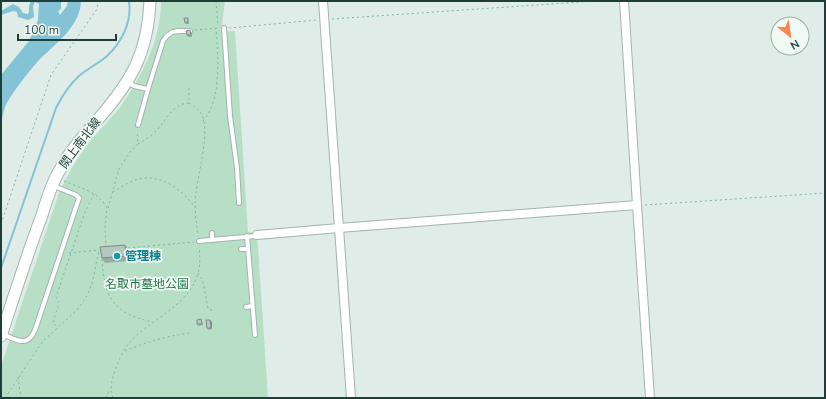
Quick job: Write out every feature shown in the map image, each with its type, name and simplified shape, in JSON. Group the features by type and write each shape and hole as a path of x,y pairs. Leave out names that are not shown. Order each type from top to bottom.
{"street":[{"name":"閖上南北線","path":"1,335 52,186 61,167 74,147 106,110 127,82 144,45 149,19 150,1"},
{"path":"323,1 351,398"},
{"path":"624,1 650,398"},
{"path":"258,236 339,228 637,206"}],"lane":[{"path":"224,28 230,116 237,168 239,203"},
{"path":"138,124 163,41 172,31 190,31"},
{"path":"127,82 134,86 148,89"},
{"path":"1,335 23,341 32,337 79,198 76,195 52,186"},
{"path":"212,233 212,240"},
{"path":"247,236 255,335"},
{"path":"199,241 258,236"},
{"path":"241,249 248,249"},
{"path":"246,307 252,306"}],"path":[{"path":"1,224 51,75 96,9 98,1"},
{"path":"216,1 219,28"},
{"path":"190,31 595,1"},
{"path":"203,121 210,110 214,96 218,56 216,29"},
{"path":"189,88 189,103"},
{"path":"106,250 105,228 108,208 119,169 130,152 138,144 158,130 175,107 189,103 196,107 201,114 203,121 204,142 195,208 200,259 198,273 184,298 134,338 124,351 117,365 106,398"},
{"path":"138,124 138,144"},
{"path":"113,192 137,180 150,178 161,180 170,183 179,189 195,208"},
{"path":"63,180 64,182 94,194 108,208"},
{"path":"637,206 825,193"},
{"path":"57,327 54,322 59,303 56,297 85,212 94,194"},
{"path":"127,248 199,241"},
{"path":"4,398 43,341 78,309 88,296 100,250 70,253"},
{"path":"102,257 104,282 113,302 130,315 154,322"},
{"path":"198,273 203,281 208,308"},
{"path":"210,310 215,310"},
{"path":"124,351 168,336 190,334"},
{"path":"18,377 21,398"},
{"path":"110,389 112,398"}],"green space":[{"name":"名取市墓地公園","path":"161,1 225,1 221,32 235,31 248,232 257,232 268,398 1,398 1,366 59,193 81,153 121,106 139,77 155,40 160,18"}],"water":[{"path":"31,1 61,1 61,9 58,11 60,15 67,6 68,1 81,1 80,10 72,27 39,60 11,96 5,107 1,126 1,75 29,41 38,20 39,4 35,2 33,6 34,17 28,20 18,17 17,12 13,11 1,15 1,11 13,4 19,7 23,13 28,14"}],"building":[{"path":"184,18 188,18 188,22 185,23"},
{"path":"190,30 191,35 187,35 186,31"},
{"path":"125,245 126,256 102,258 100,247"},
{"path":"201,319 202,324 197,324 197,320"},
{"path":"206,320 210,320 211,328 207,328"}],"waterway":[{"path":"1,268 56,108 75,79 107,56 117,44 125,31 127,24 130,9 129,1"}],"place":[{"name":"管理棟","path":"117,256"}]}
